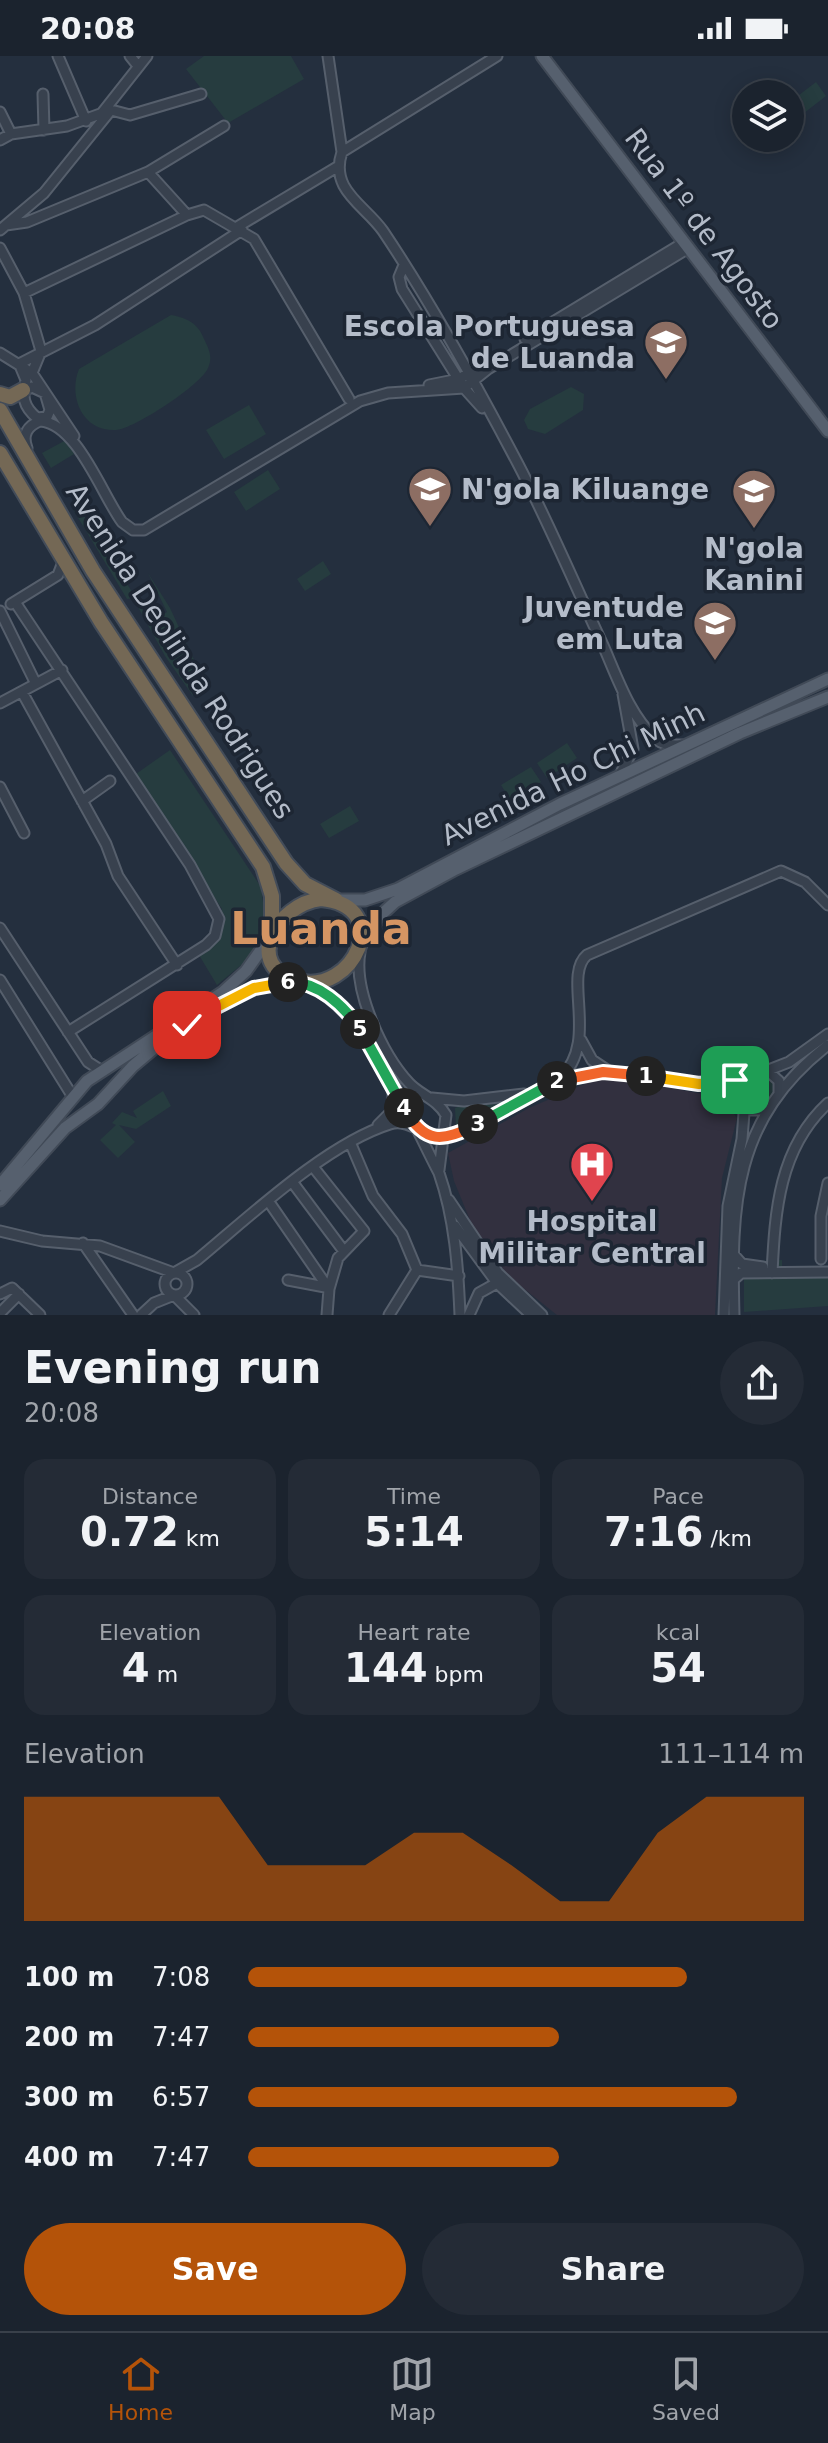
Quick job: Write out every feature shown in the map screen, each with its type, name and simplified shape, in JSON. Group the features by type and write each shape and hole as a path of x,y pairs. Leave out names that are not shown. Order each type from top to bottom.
{"highway":[{"path":"0,394 10,397 23,390"},
{"name":"Avenida Deolinda Rodrigues","path":"0,410 93,571 286,863 305,884 336,900"},
{"name":"Avenida Deolinda Rodrigues","path":"0,453 65,572 263,867 272,896 272,934"},
{"path":"312,900 336,900 356,915 361,944 350,962 335,975 318,981 300,982 282,974 274,964 270,950 272,934 282,918 297,905 312,900"}],"main road":[{"name":"Rua 1º de Agosto","path":"542,56 828,431"},
{"name":"Avenida Ho Chi Minh","path":"336,900 365,900 398,889 488,839 828,679"},
{"name":"Avenida Ho Chi Minh","path":"361,944 388,908 456,869 728,738 828,697"},
{"path":"0,1185 87,1081 237,980 255,962 272,934"},
{"path":"0,1200 65,1128 96,1106 133,1066 158,1045 254,988 300,982"},
{"path":"102,1071 115,1076 112,1089"},
{"path":"73,1097 80,1110 96,1106"}],"street":[{"path":"58,56 86,121"},
{"path":"130,56 138,66"},
{"path":"3,228 44,193 147,56"},
{"path":"328,56 342,152 337,167 346,194 371,214 404,265 479,403 499,429"},
{"path":"342,152 497,56"},
{"path":"43,94 44,130"},
{"path":"0,140 11,134 86,121 107,112 130,115 201,94"},
{"path":"0,112 11,134"},
{"path":"3,228 27,222 148,172 224,126"},
{"path":"16,362 36,357 41,351 95,325 337,167"},
{"path":"148,172 187,215"},
{"path":"24,293 200,209 254,239 349,399"},
{"path":"445,390 466,381 685,246"},
{"path":"0,248 24,293 41,351 32,373"},
{"path":"0,353 32,373 123,516 139,524 349,399 377,389 466,381"},
{"path":"16,362 26,376 23,390 27,408 40,421 55,424 68,435 119,519 129,528 140,531 360,401 388,393 445,390 461,393 479,403"},
{"path":"466,381 499,429 545,519 623,691 653,737 665,745 690,745"},
{"path":"23,390 32,387 45,393 50,410 47,417 28,428 25,438 39,477"},
{"path":"36,684 3,616 13,603 65,572"},
{"path":"0,602 13,603 62,670 190,865 218,915 215,936 177,965 68,1032"},
{"path":"0,703 62,670"},
{"path":"618,777 633,753 623,691"},
{"path":"22,692 115,867 177,965"},
{"path":"82,801 110,781"},
{"path":"0,787 24,833"},
{"path":"557,1081 575,1059 580,1035 579,967 587,955 781,871 805,882 828,905"},
{"path":"0,928 88,1062 102,1071"},
{"path":"361,944 359,981 368,1011 406,1079 446,1115 439,1173"},
{"path":"0,980 73,1097"},
{"path":"300,982 319,990 344,1009 365,1037 439,1173 448,1198 459,1276 460,1315"},
{"path":"580,1035 592,1060 603,1069 699,1084 761,1073 789,1062 828,1034"},
{"path":"734,1315 733,1254 739,1180 750,1142 779,1094 828,1045"},
{"path":"367,1132 398,1122 429,1136 445,1136 470,1128 557,1081 618,1072"},
{"path":"761,1073 776,1076 779,1094"},
{"path":"724,1315 728,1206 742,1139 746,1087 761,1073"},
{"path":"699,1084 744,1108 758,1112 768,1110"},
{"path":"142,1313 174,1273 197,1260 293,1183 391,1113 393,1087"},
{"path":"429,1097 464,1101 539,1090"},
{"path":"772,1273 773,1220 782,1179 802,1134 828,1103"},
{"path":"350,1142 373,1196 402,1234 417,1270"},
{"path":"314,1168 364,1231 343,1250 327,1288 327,1315"},
{"path":"293,1183 343,1250"},
{"path":"821,1259 821,1216 828,1183"},
{"path":"448,1198 498,1273 542,1315"},
{"path":"269,1202 327,1288"},
{"path":"450,1216 497,1283 531,1315"},
{"path":"0,1231 42,1241 83,1243 181,1274 194,1315 168,1293 164,1276 155,1267"},
{"path":"83,1243 133,1315"},
{"path":"733,1254 742,1264 756,1268 772,1262"},
{"path":"142,1313 186,1286 197,1260"},
{"path":"417,1270 459,1276"},
{"path":"389,1315 417,1270"},
{"path":"733,1280 741,1273 828,1272"},
{"path":"288,1280 327,1288"},
{"path":"469,1315 479,1293 497,1283"},
{"path":"2,1292 12,1288 40,1315"},
{"path":"0,1313 19,1294"}],"shaded area":[{"name":"Hospital Militar Central","path":"594,1080 629,1080 713,1096 725,1102 737,1118 722,1178 715,1315 557,1315 508,1276 472,1225 454,1181 448,1153 529,1108"}],"green space":[{"path":"204,56 291,56 304,79 228,123 186,69"},
{"path":"816,82 826,96 804,113 804,91"},
{"path":"171,315 191,322 202,333 210,357 203,376 181,395 125,428 104,429 86,419 75,390 79,369"},
{"path":"571,387 584,394 583,410 545,434 528,429 524,420 530,409"},
{"path":"249,405 266,434 224,459 206,430"},
{"path":"66,440 74,454 51,468 42,453"},
{"path":"268,470 280,489 246,511 234,492"},
{"path":"76,503 151,622 167,612 148,573 170,608 196,664 193,696 165,656 133,598 127,599 71,506"},
{"path":"323,561 331,574 305,591 297,579"},
{"path":"567,743 577,758 547,778 537,763"},
{"path":"170,750 261,887 266,925 257,952 217,985 199,955 220,940 222,909 133,776"},
{"path":"531,767 541,782 511,801 501,785"},
{"path":"350,806 359,821 329,838 320,824"},
{"path":"769,1076 778,1091 767,1109 750,1107 746,1101 753,1079"},
{"path":"163,1091 171,1106 136,1129 119,1125 135,1142 118,1158 100,1140 116,1125 112,1123 122,1112 137,1118 133,1111"},
{"path":"469,1103 510,1103 463,1129 456,1126 455,1108"},
{"path":"782,1260 782,1267 828,1266 828,1306 744,1312 744,1262"}],"place":[{"name":"Escola Portuguesa de Luanda","path":"666,381"},
{"name":"N'gola Kiluange","path":"430,528"},
{"name":"N'gola Kanini","path":"754,530"},
{"name":"Juventude em Luta","path":"715,662"},
{"name":"Hospital Militar Central","path":"592,1203"}],"district":[{"name":"Luanda","path":"321,928"}],"route":[{"path":"187,1025 254,988 300,982 313,987 344,1009 361,1030 416,1129 434,1136 470,1128 557,1081 580,1074 623,1072 699,1084 735,1080"}]}
